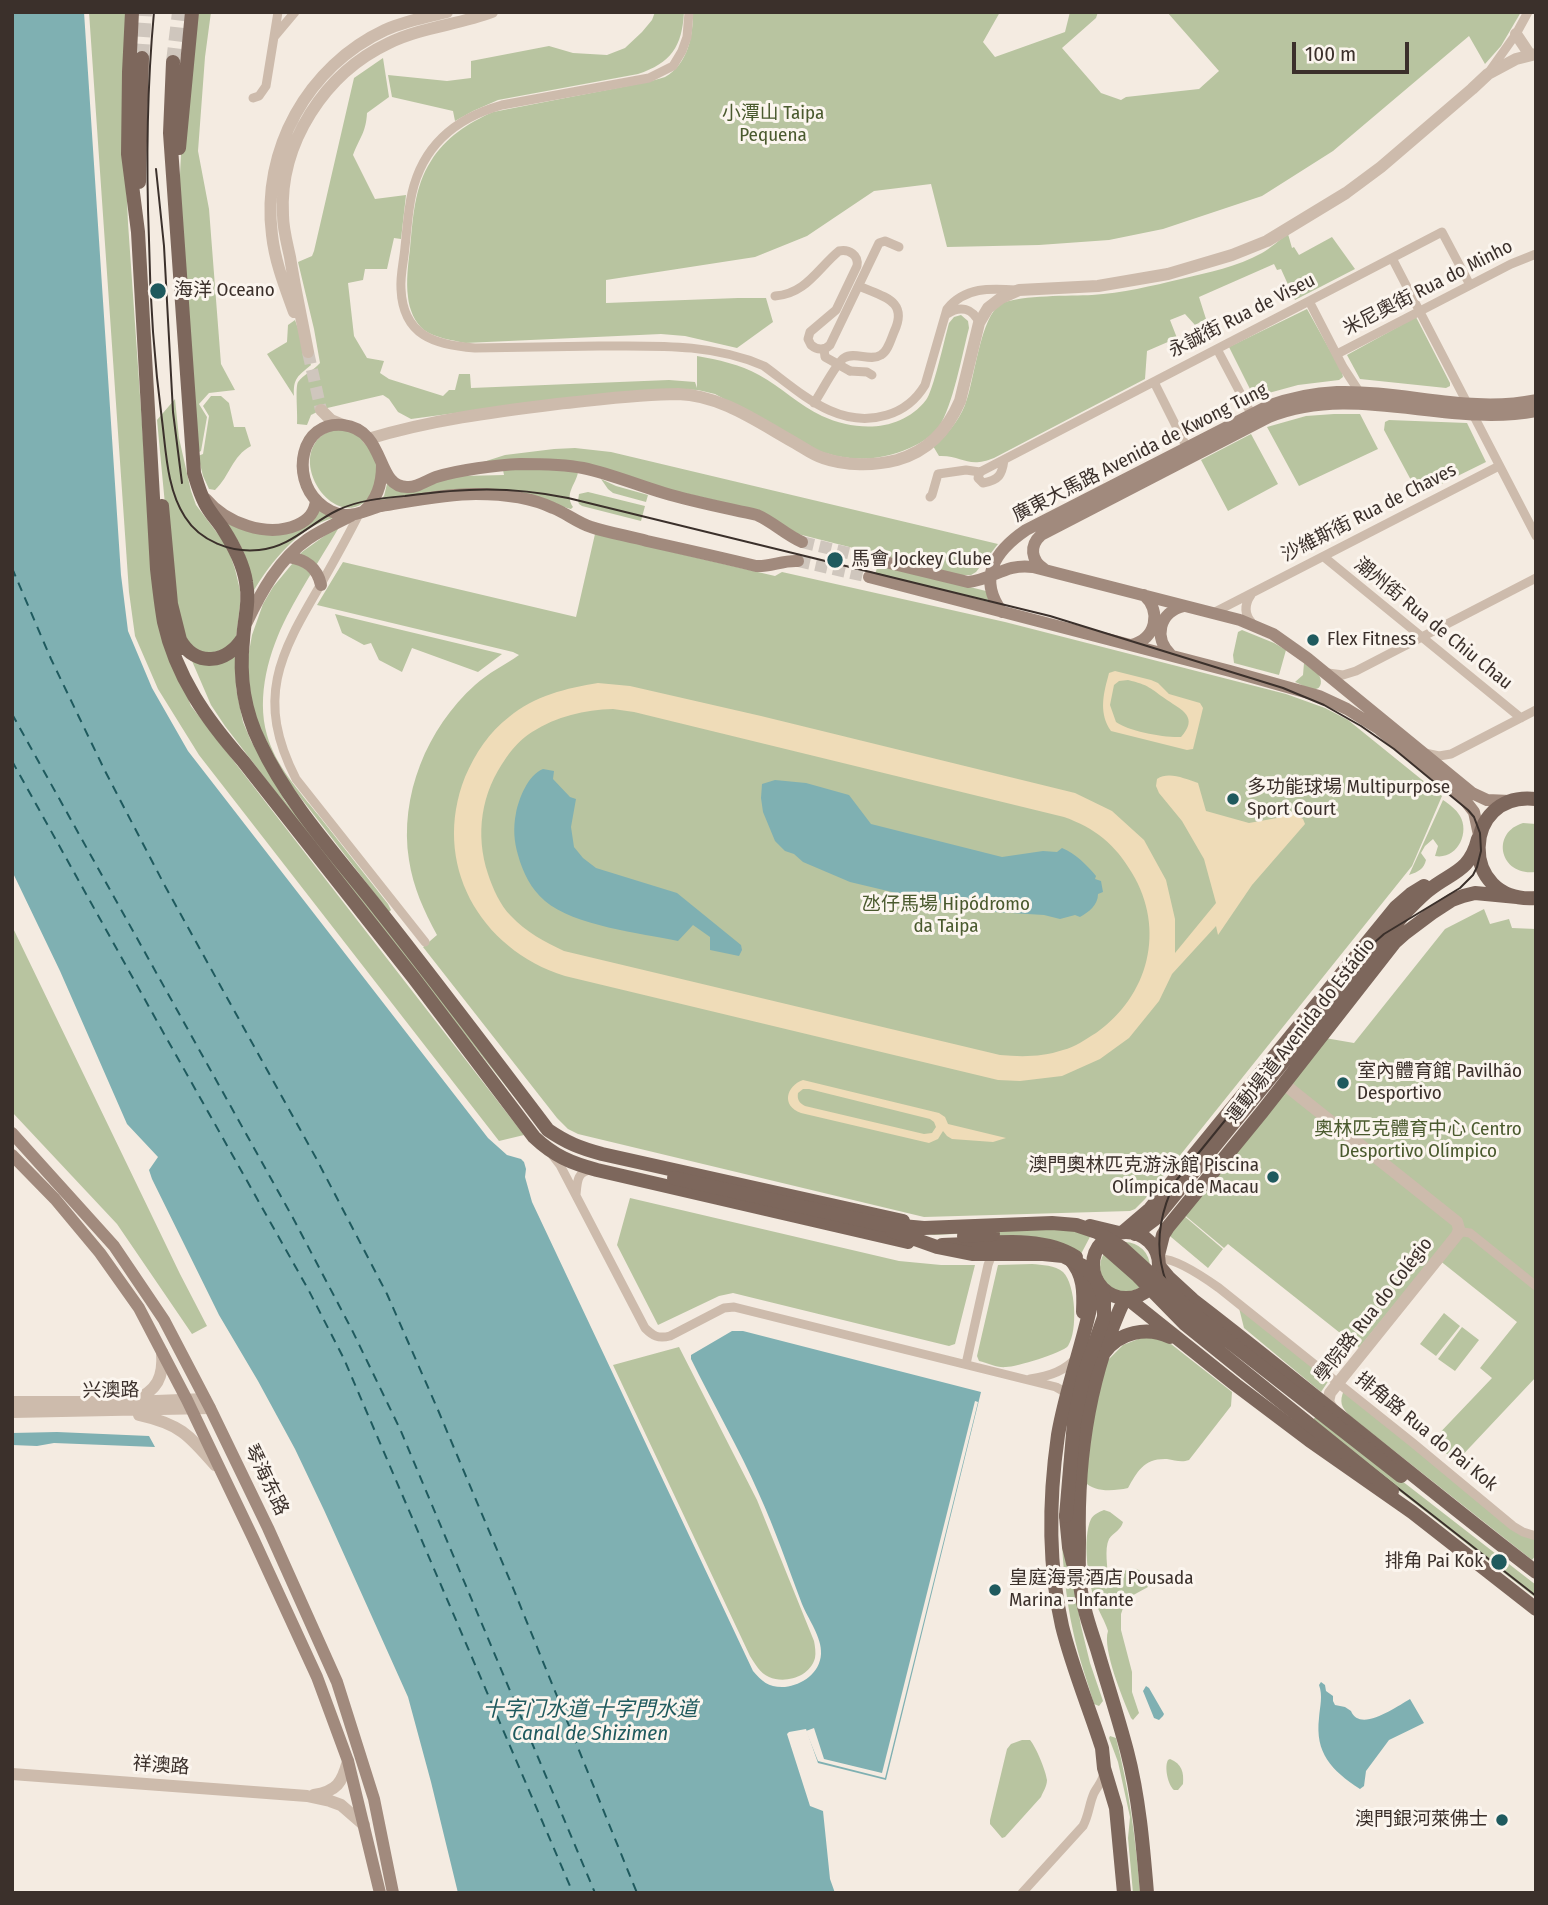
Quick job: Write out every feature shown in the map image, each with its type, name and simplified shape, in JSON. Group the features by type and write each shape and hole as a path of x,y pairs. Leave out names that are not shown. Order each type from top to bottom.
{"main road":[{"path":"132,12 128,154 138,232 156,556 164,622 178,663 195,698 214,727 413,977 534,1137 565,1160 597,1170 868,1233 923,1244 1031,1243 1049,1245 1068,1252 1094,1274 1108,1293 1126,1298 1309,1440 1412,1512 1536,1609"},
{"path":"176,230 180,136 192,12"},
{"path":"138,232 142,58"},
{"path":"173,62 170,133 194,473 205,504 238,555 247,583 248,604 242,664 243,692 250,720 273,768 302,812 413,952 548,1130 570,1149 584,1156 857,1220 924,1228 1065,1224 1097,1232 1122,1248 1199,1318 1401,1476 1441,1499"},
{"path":"147,372 171,604 178,636 202,692 243,761"},
{"name":"廣東大馬路 Avenida de Kwong Tung","path":"1254,419 1268,406 1304,396 1329,393 1360,393 1501,416 1536,411"},
{"name":"廣東大馬路 Avenida de Kwong Tung","path":"991,575 1002,550 1026,530 1254,419 1297,408 1338,403 1470,410 1536,400"},
{"path":"382,465 379,491 373,502 359,513 346,515 332,512 316,500 305,482 302,467 305,448 315,434 331,426 343,425 355,429 369,439 391,481 407,488 437,477 499,466 549,465 582,468 665,494 757,515 802,542"},
{"name":"廣東大馬路 Avenida de Kwong Tung","path":"1047,570 1038,564 1033,554 1034,542 1041,535 1189,452"},
{"path":"194,473 202,492 213,507 231,519 258,528 282,529 298,524 314,511 316,500"},
{"path":"178,636 184,647 204,659 227,655 236,648 260,594 289,557 307,540 359,513 424,499 474,494 537,501 592,528 755,566 798,561"},
{"path":"289,557 301,559 312,567 321,585"},
{"path":"873,559 962,581 977,581 1004,569 1021,566 1047,570 1257,627 1284,641 1472,793 1487,800 1504,802 1523,798 1536,799"},
{"path":"991,575 993,594 1003,612"},
{"path":"869,577 1319,696 1347,709 1379,729 1464,799 1474,812 1479,837 1478,856 1484,873 1494,886 1517,897"},
{"path":"1130,645 1144,640 1154,625 1154,610 1143,595"},
{"path":"1172,656 1162,644 1161,628 1169,613 1184,606"},
{"path":"1319,696 1328,688 1329,681 1324,672"},
{"name":"運動場道 Avenida do Estádio","path":"1126,1233 1150,1209 1355,965 1430,889 1456,874 1469,862 1484,823 1494,811 1513,800"},
{"name":"運動場道 Avenida do Estádio","path":"1126,1233 1155,1219 1404,934 1442,906 1463,896 1475,893 1536,898"},
{"name":"運動場道 Avenida do Estádio","path":"1158,1260 1165,1231 1277,1081 1355,965"},
{"path":"548,1130 574,1146 587,1150 894,1219 940,1224 1064,1222 1126,1233 1149,1241 1169,1278 1193,1300 1536,1572"},
{"name":"琴海东路","path":"12,1133 114,1246 164,1320 207,1404 268,1528 337,1682 374,1799 393,1893"},
{"name":"琴海东路","path":"12,1155 55,1199 100,1253 139,1308 162,1352 317,1677 348,1761 380,1893"},
{"path":"857,1220 937,1247 972,1254 1063,1256 1083,1266 1096,1279 1104,1298 1104,1317 1084,1374 1074,1422 1066,1516 1069,1547 1137,1797 1147,1893"},
{"path":"868,1233 941,1240 964,1236 1049,1232 1073,1235 1102,1245 1129,1267 1185,1324 1392,1490 1412,1512"},
{"path":"1102,1748 1062,1625 1051,1521 1053,1478 1066,1397 1091,1309 1093,1258 1097,1248 1109,1236 1126,1233"},
{"path":"1031,1243 1062,1252 1080,1270 1084,1299 1079,1351"},
{"path":"1126,1298 1139,1295 1149,1288 1156,1277 1158,1260"},
{"path":"1080,1583 1078,1520 1083,1447 1101,1357 1108,1334 1126,1298"},
{"path":"1086,1329 1091,1322 1100,1321 1106,1324 1108,1334"},
{"path":"1101,1357 1117,1340 1134,1332 1162,1333 1183,1344"},
{"path":"1089,1709 1096,1713 1101,1711 1107,1706 1111,1696"},
{"path":"1120,1729 1106,1734 1102,1748 1104,1768 1116,1808 1124,1893"}],"street":[{"path":"253,98 259,96 266,86 278,12"},
{"path":"272,38 295,12"},
{"path":"447,12 385,30 343,57 308,93 284,137 272,185 270,218 283,282 308,352 283,217 287,171 306,120 319,100 340,77 377,49 405,36 492,12"},
{"path":"689,12 687,37 673,66 649,78 502,105 469,117 444,135 430,151 419,170 411,194 401,288 403,307 413,325 423,335 437,343 475,348 663,345 696,348 739,357 764,366 814,403 844,417 863,420 885,416 905,408 920,395 947,309 954,301 979,290 1098,286 1168,274 1232,255 1267,241 1381,167 1472,89 1488,74 1528,12"},
{"path":"1488,74 1516,59 1533,55 1516,34"},
{"name":"永誠街 Rua de Viseu","path":"930,497 938,474 966,470 980,472 978,478 983,483 1000,476 1004,460 1442,232 1470,285"},
{"path":"775,296 795,291 815,277 839,251 855,256 858,260 857,266 839,305 809,335 811,345 824,349 830,345 880,242 885,241 899,247"},
{"name":"米尼奧街 Rua do Minho","path":"1337,354 1511,264 1536,254"},
{"path":"1392,258 1536,536"},
{"path":"814,403 842,360 850,356 881,356 898,324 900,313 895,303 859,286"},
{"path":"979,290 990,292 997,300"},
{"path":"369,439 443,420 498,411 601,399 680,394 702,397 726,405 822,458 846,463 871,464 891,461 909,456 940,436 960,401 978,323 997,300 1018,290"},
{"path":"968,293 966,305 978,323"},
{"path":"1309,301 1360,393"},
{"path":"944,318 953,310 969,310"},
{"path":"824,349 825,356 850,372 867,372 873,375"},
{"path":"1217,349 1254,419"},
{"path":"1154,382 1189,452"},
{"name":"沙維斯街 Rua de Chaves","path":"1213,613 1499,466"},
{"path":"359,513 296,627 282,659 275,683 277,733 284,756 296,779 425,942"},
{"name":"潮州街 Rua de Chiu Chau","path":"1324,557 1521,718"},
{"path":"1324,672 1345,675 1356,671 1536,578"},
{"path":"1255,592 1247,600 1245,610 1249,621 1257,627"},
{"path":"1355,697 1349,685 1356,671"},
{"path":"1418,749 1436,756 1448,755 1536,710"},
{"path":"1455,779 1449,766 1452,756 1458,750"},
{"path":"393,902 413,952"},
{"path":"1277,1081 1457,1222 1457,1236"},
{"path":"547,1149 560,1165 645,1328 653,1336 670,1336 724,1308 734,1307 1024,1379 1060,1389 1066,1397"},
{"path":"576,1197 581,1173 597,1170"},
{"path":"1457,1236 1463,1232 1470,1233 1536,1286"},
{"name":"學院路 Rua do Colégio","path":"1333,1410 1328,1398 1338,1382 1457,1236"},
{"path":"966,1364 991,1257 1011,1243"},
{"name":"排角路 Rua do Pai Kok","path":"1158,1260 1170,1260 1212,1283 1338,1382 1513,1526 1536,1536"},
{"path":"1024,1379 1058,1371 1073,1363 1079,1351"},
{"path":"127,1406 155,1387 163,1367 162,1352"},
{"name":"兴澳路","path":"12,1402 127,1406"},
{"name":"兴澳路","path":"12,1412 207,1404"},
{"path":"127,1406 174,1426 188,1435 220,1470"},
{"name":"祥澳路","path":"307,1797 331,1791 339,1784 348,1761"},
{"path":"1022,1893 1083,1826 1094,1793 1103,1778 1104,1768"},
{"name":"祥澳路","path":"12,1773 307,1797 341,1805 364,1825"},
{"path":"1091,1807 1104,1797 1113,1801 1116,1808"}],"green space":[{"path":"89,12 127,12 124,133 128,223 150,539 163,636 191,706 524,1135 499,1141 199,755 158,689 135,636 129,592"},
{"path":"197,12 211,12 198,151 209,209 221,364 235,390 209,393 199,404 207,417 201,451 197,453 179,201 185,106"},
{"path":"655,12 684,12 681,35 667,59 638,74 498,100 455,121 453,111 392,97 388,75 447,81 471,78 471,61 549,46 573,53 607,55 625,48 652,20"},
{"name":"小潭山 Taipa Pequena","path":"693,12 1000,12 983,42 995,57 1065,32 1070,12 1098,12 1096,18 1062,48 1101,93 1121,100 1126,97 1199,89 1219,71 1167,12 1521,12 1501,46 1485,64 1469,36 1333,151 1262,196 1163,229 1109,240 947,247 931,184 874,191 807,236 755,257 606,280 606,303 766,298 773,322 737,348 685,336 661,334 465,343 438,337 424,330 415,320 410,306 407,273 418,192 425,171 443,145 458,132 493,112 665,77 679,65 688,49"},
{"path":"383,58 389,97 367,113 364,130 353,155 375,199 406,195 401,239 394,238 387,269 365,269 363,280 348,283 354,336 367,358 384,361 380,373 389,379 443,396 449,390 455,390 459,374 470,374 471,388 669,380 695,382 697,388 697,356 752,371 822,416 850,425 878,426 904,418 916,411 926,400 949,323 954,317 961,315 968,321 969,328 953,393 939,427 906,450 881,457 857,459 819,451 715,394 698,390 667,389 411,419 398,412 383,395 323,409 311,415 307,425 297,424 298,382 320,363 298,262 312,256 314,251 354,78"},
{"path":"1288,234 1292,248 1294,247 1299,255 1332,237 1355,269 1295,300 1281,269 1277,270 1274,264 1199,297 1206,319 1195,325 1185,314 1170,320 1177,338 1147,351 1145,379 994,458 971,462 939,456 933,446 952,428 962,411 969,394 984,333 995,309 1003,303 1034,297 1114,293 1202,274 1252,258"},
{"path":"1307,309 1343,377 1254,397 1229,347"},
{"path":"1416,317 1450,386 1446,388 1360,379 1347,355"},
{"path":"295,320 311,365 297,378 294,396 267,354 287,342 288,325"},
{"path":"211,396 221,396 229,403 234,427 245,427 251,446 239,455 215,490 209,489 198,456 203,454 209,416 203,406"},
{"path":"175,399 179,438 191,491 196,505 227,546 240,590 236,638 227,649 205,654 187,644 174,600 157,420"},
{"path":"1360,414 1378,449 1299,486 1267,427 1306,416"},
{"path":"1385,422 1467,423 1486,462 1419,495 1384,430"},
{"path":"345,428 366,440 375,455 378,470 373,492 356,507 343,507 330,501 312,476 310,460 313,446 324,434"},
{"path":"1251,434 1278,484 1228,511 1201,460"},
{"path":"575,448 611,452 998,544 976,572 960,575 798,534 761,511 654,486 588,465 452,472 505,455"},
{"path":"533,467 578,472 570,493 573,507 571,509 527,497 379,501 384,496 387,484 396,486 463,476 504,475 503,470"},
{"path":"601,479 648,495 646,502 613,493"},
{"path":"588,492 645,506 641,521 582,506 578,501 579,494"},
{"path":"317,507 334,518 321,522 297,537 268,569 253,592 244,554 224,521 287,532"},
{"path":"341,524 293,604 275,644 266,674 264,720 271,746 282,767 388,904 391,910 389,912 290,784 256,720 252,706 247,663 252,635 263,604 273,587 302,552"},
{"name":"氹仔馬場 Hipódromo da Taipa","path":"595,534 775,576 782,572 1005,622 1286,694 1325,708 1348,720 1442,796 1412,866 1145,1199 1130,1211 924,1217 578,1134 557,1118 423,947 437,935 420,899 409,860 408,812 420,765 430,742 458,702 475,685 519,655 317,605 343,562 576,617"},
{"path":"878,564 986,591 991,604 875,575"},
{"path":"335,614 502,654 478,672 412,648 402,672 379,660 371,643 364,645 342,633"},
{"path":"1242,630 1286,650 1279,675 1234,663 1238,632"},
{"path":"235,656 236,688 243,722 285,801 542,1127 540,1129 385,934 211,705 192,661"},
{"path":"1304,663 1320,676 1321,684 1318,688 1295,682 1303,675"},
{"path":"1443,800 1456,811 1463,823 1460,844 1450,854 1435,856 1438,846 1433,839 1421,853 1426,860 1424,866 1409,875"},
{"path":"1523,823 1536,824 1535,872 1514,867 1507,861 1504,853 1506,835"},
{"name":"奧林匹克體育中心 Centro Desportivo Olímpico","path":"1484,909 1490,924 1509,919 1512,928 1536,929 1536,1377 1456,1462 1432,1441 1492,1378 1480,1368 1517,1322 1434,1256 1359,1348 1228,1244 1224,1248 1182,1213 1325,1038 1354,1043 1445,929"},
{"path":"12,926 207,1326 192,1334 117,1224 12,1112"},
{"path":"630,1198 899,1261 975,1265 955,1344 949,1346 733,1293 719,1296 658,1325 617,1245"},
{"path":"1183,1215 1223,1249 1208,1268 1170,1235"},
{"path":"867,1219 1022,1225 1092,1233 1081,1254 975,1233 934,1235"},
{"path":"1125,1242 1143,1249 1150,1267 1143,1285 1125,1292 1107,1285 1100,1267 1107,1249"},
{"path":"1032,1264 1056,1268 1063,1272 1071,1287 1074,1319 1068,1346 1048,1356 1011,1366 999,1367 979,1361 977,1356 998,1265"},
{"path":"1239,1308 1329,1380 1321,1392 1244,1328"},
{"path":"1444,1313 1460,1326 1436,1356 1420,1344"},
{"path":"1462,1327 1479,1340 1455,1371 1438,1359"},
{"path":"1141,1338 1158,1338 1171,1344 1232,1392 1231,1406 1189,1460 1152,1461 1138,1472 1128,1488 1093,1488 1084,1481 1090,1434 1106,1362 1123,1345"},
{"path":"679,1347 757,1500 814,1641 815,1656 812,1665 796,1677 782,1680 769,1677 760,1671 750,1656 613,1365"},
{"path":"1344,1390 1514,1527 1536,1537 1536,1555 1532,1560 1350,1416 1342,1404"},
{"path":"1317,1415 1536,1585 1536,1598 1311,1422"},
{"path":"1067,1431 1066,1541 1081,1626 1103,1701 1099,1706 1094,1704 1077,1650 1065,1581 1062,1506"},
{"path":"1104,1510 1123,1522 1109,1539 1106,1553 1108,1579 1133,1568 1140,1571 1148,1587 1126,1599 1121,1614 1121,1630 1132,1672 1132,1692 1139,1713 1133,1720 1114,1674 1108,1650 1108,1631 1095,1601 1088,1572 1088,1527 1092,1517"},
{"path":"1110,1736 1116,1738 1125,1776 1140,1893 1133,1893 1128,1838 1130,1817"},
{"path":"1030,1740 1038,1753 1047,1782 1041,1797 1002,1838 990,1824 990,1820 1007,1749 1011,1744"},
{"path":"1170,1759 1180,1766 1182,1772 1183,1784 1178,1790 1172,1788 1167,1776 1166,1767"}],"sand":[{"path":"1115,671 1151,680 1169,694 1200,703 1203,708 1193,749 1187,750 1111,731 1107,725 1103,704 1109,673","holes":["1128,680 1145,685 1186,715 1189,724 1181,737 1147,733 1116,722 1110,705 1114,685"]},
{"path":"598,683 630,686 761,716 1075,793 1112,811 1144,840 1166,880 1175,919 1175,953 1216,903 1204,859 1182,821 1159,793 1157,779 1172,776 1198,783 1206,811 1249,823 1277,818 1284,807 1303,819 1305,824 1252,885 1218,935 1216,926 1172,974 1159,1001 1129,1038 1100,1059 1062,1076 1020,1081 998,1080 565,976 535,963 508,946 487,924 470,899 459,871 454,841 456,809 465,777 483,744 509,717 540,698","holes":["613,709 1064,817 1085,826 1103,838 1119,854 1142,894 1150,938 1140,981 1114,1018 1080,1043 1047,1054 1008,1056 564,951 550,944 529,932 511,916 500,902 490,880 484,859 481,829 491,785 515,747 541,726 592,711"]},
{"path":"803,1080 939,1113 945,1117 948,1124 1006,1138 993,1142 952,1139 943,1131 938,1139 929,1143 801,1113 790,1106 788,1101 790,1091","holes":["809,1089 930,1119 936,1127 932,1133 924,1134 805,1106 799,1101 798,1093"]}],"water":[{"name":"十字门水道 十字門水道 Canal de Shizimen","path":"12,12 84,12 121,575 128,631 152,688 188,751 488,1138 507,1155 524,1162 532,1202 753,1671 763,1681 785,1687 798,1684 814,1672 820,1661 821,1648 759,1494 691,1355 732,1331 743,1331 981,1392 886,1780 818,1763 806,1729 787,1734 810,1806 823,1811 830,1879 835,1893 458,1893 408,1697 295,1449 219,1315 152,1179 149,1170 158,1157 127,1124 60,971 12,871"},
{"path":"543,769 554,771 553,779 570,797 576,799 571,827 574,847 583,858 596,868 677,893 741,945 739,956 710,950 710,937 693,925 678,941 590,923 558,910 545,901 522,868 514,829 522,794 533,776"},
{"path":"775,780 806,783 849,795 871,824 1002,857 1043,851 1057,852 1062,848 1089,868 1096,876 1095,879 1101,881 1103,892 1098,894 1095,905 1080,917 1075,915 1060,919 934,902 850,882 803,862 775,841 763,812 761,798 762,784"},
{"path":"12,1433 149,1436 155,1447 54,1443 37,1446 12,1445"},
{"path":"1321,1682 1333,1696 1335,1705 1345,1707 1362,1720 1379,1716 1410,1699 1424,1723 1389,1740 1366,1771 1364,1786 1360,1789 1333,1767 1323,1751 1318,1730"},
{"path":"1146,1686 1164,1714 1159,1720 1154,1718 1143,1691"}],"pier":[{"path":"975,1401 978,1402 885,1778 818,1761 806,1731 814,1728 824,1759 882,1773"}],"ferry route":[{"path":"12,568 51,659 105,771 387,1294 511,1583 637,1893"},
{"path":"12,714 293,1218 352,1330 400,1429 595,1893"},
{"path":"12,761 308,1289 344,1359 573,1893"}],"tunnel":[{"path":"142,58 145,12"},
{"path":"173,62 179,12"},
{"path":"308,352 321,410"},
{"path":"802,542 873,559"},
{"path":"798,561 869,577"}],"tram line":[{"path":"154,12 148,183 150,285 157,375 166,457 174,495 191,525 208,539 238,549 270,548 346,507 388,498 447,491 526,492 568,498 1050,616 1283,688 1324,705 1361,726 1394,749 1468,810 1480,833 1481,851 1473,875 1460,888 1384,934 1357,958 1175,1182 1166,1203 1159,1244 1166,1282 1175,1301 1202,1335 1536,1596"},
{"path":"156,169 164,246 173,412 182,483"}],"place":[{"name":"海洋 Oceano","path":"158,291"},
{"name":"馬會 Jockey Clube","path":"835,560"},
{"name":"Flex Fitness","path":"1313,640"},
{"name":"多功能球場 Multipurpose Sport Court","path":"1233,799"},
{"name":"室內體育館 Pavilhão Desportivo","path":"1343,1083"},
{"name":"澳門奧林匹克游泳館 Piscina Olímpica de Macau","path":"1273,1177"},
{"name":"排角 Pai Kok","path":"1499,1562"},
{"name":"皇庭海景酒店 Pousada Marina - Infante","path":"995,1590"},
{"name":"澳門銀河萊佛士","path":"1502,1820"}]}
